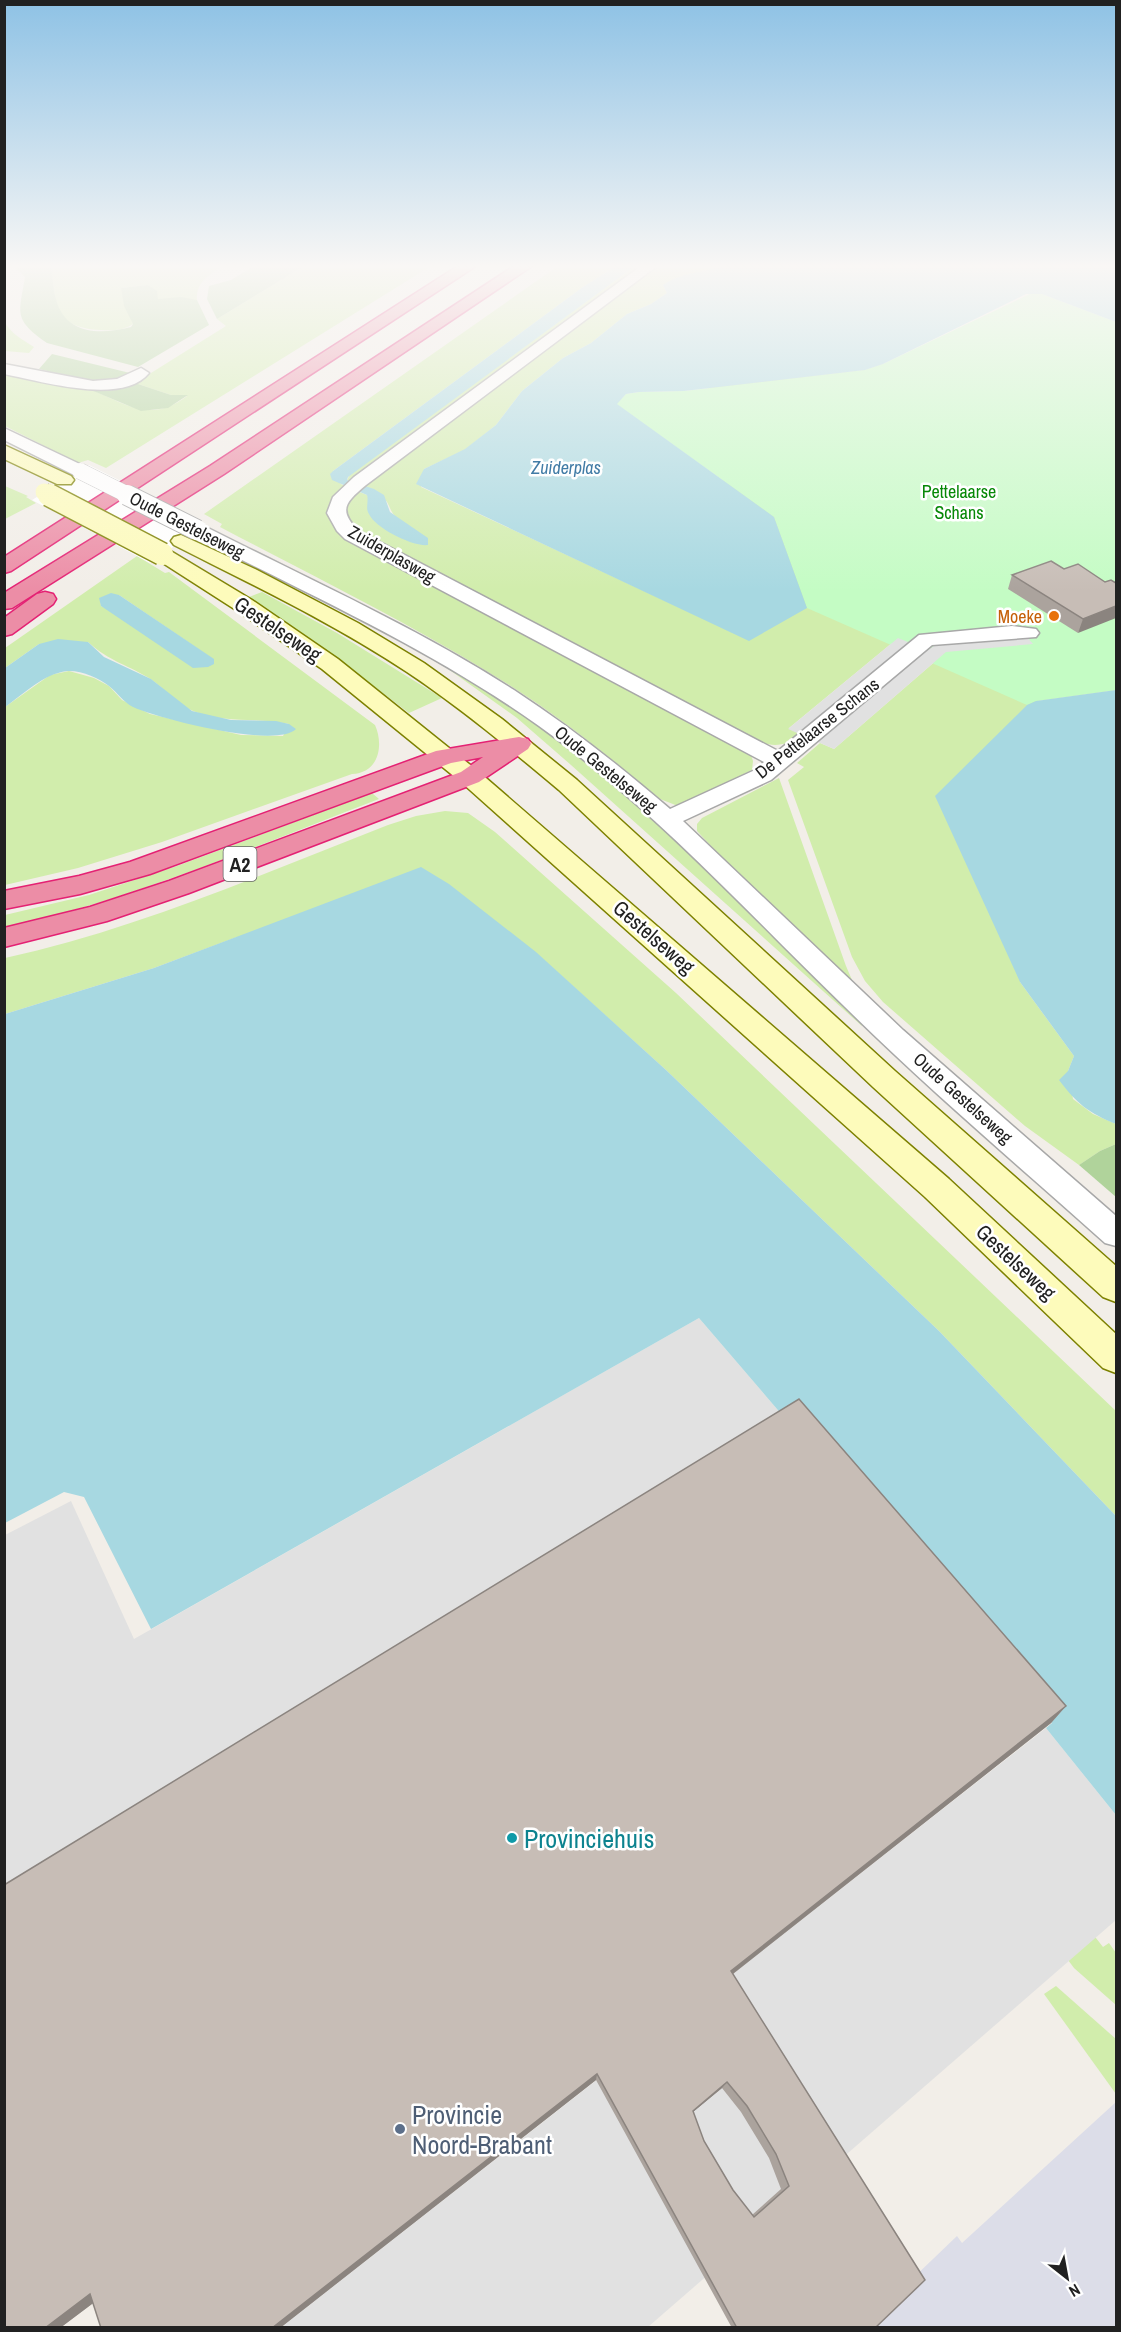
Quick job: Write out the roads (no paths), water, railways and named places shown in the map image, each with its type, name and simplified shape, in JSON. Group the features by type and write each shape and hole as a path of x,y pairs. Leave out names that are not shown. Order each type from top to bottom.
{"highway":[{"path":"53,512 275,375"},
{"path":"4,567 300,375"},
{"path":"4,603 217,470 360,375"},
{"path":"4,629 217,470"},
{"path":"445,756 519,744"},
{"path":"470,777 519,744"},
{"name":"A2","path":"4,900 80,885 140,868 445,756"},
{"name":"A2","path":"4,938 97,914 179,887 470,777"}],"main road":[{"name":"Gestelseweg","path":"4,451 72,476 189,535 357,632 447,688 578,794 884,1079 1116,1287"},
{"name":"Gestelseweg","path":"24,483 162,554 244,605 330,664 445,756 520,819 937,1188 1116,1357"}],"street":[{"path":"35,375 93,386 120,383 137,375"},
{"name":"Zuiderplasweg","path":"504,375 353,487 337,502 335,514 340,525 352,535 779,760"},
{"path":"4,433 72,476"},
{"name":"Oude Gestelseweg","path":"189,535 421,643 480,676 601,761 667,819 863,1009 1116,1234"},
{"name":"De Pettelaarse Schans","path":"667,819 763,775 924,630 1029,633"}],"water":[{"path":"464,375 487,375 348,477 347,480 374,489 384,495 390,512 428,538 428,545 404,540 379,525 367,509 367,495 332,480 330,474"},
{"name":"Zuiderplas","path":"542,375 823,375 684,391 639,392 626,394 617,404 774,517 807,608 749,641 416,484 424,469 465,449 496,425 522,391"},
{"path":"111,593 119,595 214,659 214,664 208,667 193,668 101,606 99,598"},
{"path":"58,639 88,642 104,657 151,679 192,711 231,720 276,721 289,724 296,729 284,734 266,736 191,725 133,707 100,680 72,671 58,673 42,680 5,707 5,668 39,644"},
{"path":"1116,690 1116,1124 1084,1107 1059,1080 1068,1071 1074,1056 1020,982 935,796 1027,705 1036,701"},
{"path":"421,867 449,884 536,952 666,1070 939,1331 1116,1516 1116,1815 1046,1728 1052,1723 794,1421 789,1423 699,1318 151,1629 84,1497 64,1492 5,1523 5,1014 154,968"}],"place":[{"name":"Moeke","path":"1054,616"},
{"name":"Provinciehuis","path":"512,1838"},
{"name":"Provincie Noord-Brabant","path":"400,2129"}],"park label":[{"name":"Pettelaarse Schans","path":"959,501"}]}
